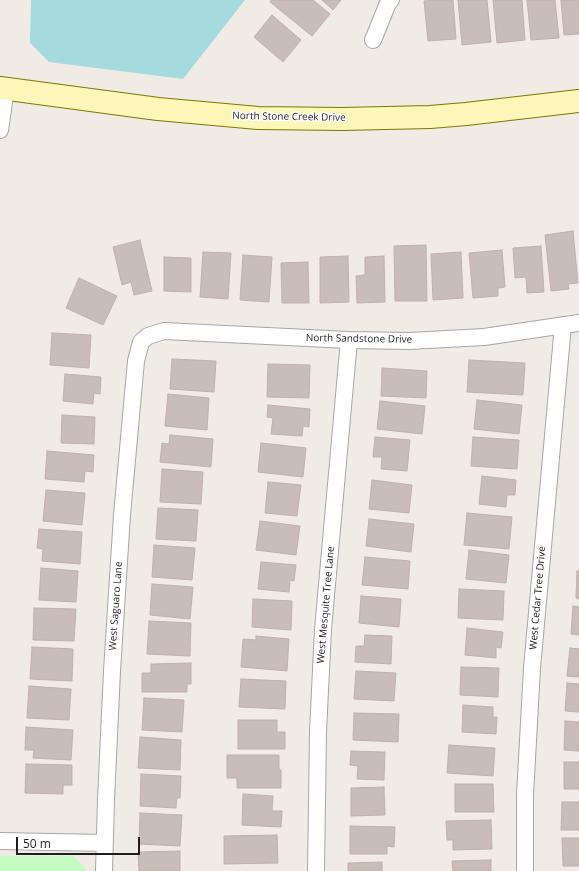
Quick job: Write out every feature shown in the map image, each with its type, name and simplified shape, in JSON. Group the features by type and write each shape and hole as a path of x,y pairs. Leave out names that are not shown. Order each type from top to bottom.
{"street":[{"path":"373,40 388,3 391,0"},
{"path":"0,130 3,88"},
{"name":"North Stone Creek Drive","path":"3,88 210,115 265,118 342,119 430,116 474,113 579,101"},
{"name":"North Sandstone Drive","path":"141,342 148,336 164,331 349,340 409,341 484,337 571,324"},
{"name":"West Cedar Tree Drive","path":"525,871 525,795 532,668 571,324"},
{"name":"West Mesquite Tree Lane","path":"316,871 318,732 323,637 349,340"},
{"name":"West Saguaro Lane","path":"104,871 112,671 122,516 136,361 141,342"},
{"path":"0,841 105,843"}],"green space":[{"path":"0,856 74,856 86,869 86,871 0,871"}],"water":[{"path":"31,0 245,0 183,79 49,62 30,43"}],"building":[{"path":"271,0 313,0 330,14 312,36 270,2"},
{"path":"322,0 341,0 333,10"},
{"path":"453,0 456,39 428,41 424,1"},
{"path":"458,0 487,0 491,42 462,45"},
{"path":"493,0 522,0 525,40 497,43"},
{"path":"527,0 555,0 559,38 531,40"},
{"path":"561,0 579,0 579,34 564,35"},
{"path":"272,15 301,40 283,62 254,37"},
{"path":"573,231 578,283 568,284 569,289 551,291 545,235"},
{"path":"140,240 152,291 134,295 131,282 122,285 113,247"},
{"path":"426,245 427,301 395,301 394,246"},
{"path":"541,246 544,292 527,293 526,277 515,278 513,248"},
{"path":"502,250 505,287 498,288 498,296 473,298 469,253"},
{"path":"203,252 231,253 228,299 200,297"},
{"path":"461,252 463,298 433,300 431,254"},
{"path":"243,255 272,257 269,302 240,300"},
{"path":"348,256 349,302 320,303 320,257"},
{"path":"384,256 385,302 357,303 356,276 365,275 365,257"},
{"path":"164,257 191,258 191,292 164,291"},
{"path":"308,262 309,303 282,303 281,263"},
{"path":"79,278 117,296 103,325 66,308"},
{"path":"52,333 91,335 89,368 50,365"},
{"path":"172,359 216,361 214,392 170,389"},
{"path":"469,360 525,363 523,395 467,392"},
{"path":"268,364 310,365 309,398 267,397"},
{"path":"382,368 427,371 426,398 381,396"},
{"path":"65,374 101,377 100,394 94,393 93,404 63,401"},
{"path":"168,394 209,398 207,430 165,426"},
{"path":"477,400 522,405 519,434 474,429"},
{"path":"380,401 425,406 422,434 377,429"},
{"path":"268,405 310,409 309,427 303,426 302,436 271,434 273,418 267,417"},
{"path":"62,415 95,417 94,444 61,443"},
{"path":"170,435 213,439 211,467 160,462 162,443 169,444"},
{"path":"375,437 410,440 407,471 381,469 382,457 373,457"},
{"path":"473,437 519,440 517,469 471,466"},
{"path":"261,443 306,448 303,477 258,472"},
{"path":"47,451 94,455 93,472 85,471 84,482 45,479"},
{"path":"162,469 203,472 201,504 160,502"},
{"path":"482,476 516,480 515,495 507,495 506,507 479,504"},
{"path":"372,480 412,485 409,513 369,509"},
{"path":"268,482 301,485 297,516 265,513"},
{"path":"46,490 85,493 82,525 43,521"},
{"path":"158,508 198,510 196,541 156,539"},
{"path":"467,513 512,517 509,549 464,545"},
{"path":"369,519 414,524 411,552 366,546"},
{"path":"260,521 300,526 296,555 256,550"},
{"path":"39,529 82,532 80,564 42,561 43,549 37,548"},
{"path":"154,545 195,548 192,580 152,577"},
{"path":"469,550 509,555 506,583 466,579"},
{"path":"365,557 410,561 408,589 362,585"},
{"path":"261,562 296,565 294,581 290,580 289,592 258,589"},
{"path":"41,568 78,571 76,602 39,600"},
{"path":"577,571 579,571 579,599 576,598"},
{"path":"152,584 193,587 190,619 150,615"},
{"path":"459,589 504,591 503,620 458,618"},
{"path":"361,596 401,599 399,627 359,623"},
{"path":"253,599 292,601 291,630 252,627"},
{"path":"573,606 579,607 579,635 571,634"},
{"path":"34,608 76,609 74,641 33,640"},
{"path":"149,621 191,623 190,656 147,654"},
{"path":"467,628 503,632 501,648 496,647 496,658 465,655"},
{"path":"365,635 392,636 391,664 355,662 356,646 364,646"},
{"path":"256,636 289,639 287,671 241,667 243,639 256,640"},
{"path":"32,647 73,649 72,681 30,679"},
{"path":"570,648 579,649 579,677 567,676"},
{"path":"191,663 191,684 187,684 187,692 142,692 142,673 151,673 151,664"},
{"path":"461,667 499,668 498,697 460,695"},
{"path":"356,671 396,673 394,701 354,699"},
{"path":"241,679 286,681 285,709 239,707"},
{"path":"567,683 579,684 579,712 565,711"},
{"path":"29,686 71,689 69,720 27,718"},
{"path":"144,698 184,700 182,732 142,730"},
{"path":"463,705 493,707 493,717 497,717 496,734 462,732"},
{"path":"354,713 399,714 398,742 353,740"},
{"path":"238,720 277,720 277,732 285,732 285,749 238,749"},
{"path":"565,721 579,722 579,751 564,750"},
{"path":"26,727 73,730 71,760 33,758 34,750 25,750"},
{"path":"140,737 181,740 180,770 138,768"},
{"path":"449,745 495,748 493,776 447,773"},
{"path":"351,751 385,752 384,780 357,779 358,766 350,765"},
{"path":"227,755 279,755 281,788 237,788 237,778 227,778"},
{"path":"564,762 579,762 579,789 564,789"},
{"path":"26,764 72,765 72,785 63,785 63,794 25,793"},
{"path":"141,774 181,776 180,798 177,798 176,808 140,806"},
{"path":"455,784 493,784 494,812 455,812"},
{"path":"384,787 385,815 351,816 351,788"},
{"path":"243,794 273,796 272,811 282,811 281,827 242,825"},
{"path":"562,802 579,802 579,830 561,830"},
{"path":"140,813 182,815 180,846 139,844"},
{"path":"491,820 492,849 453,850 453,840 447,840 446,821"},
{"path":"350,826 395,827 394,847 387,846 387,854 350,854"},
{"path":"277,835 278,863 224,864 224,836"},
{"path":"562,838 579,838 579,866 563,866"},
{"path":"180,851 180,871 139,871 138,852"},
{"path":"491,860 491,871 453,871 452,861"},
{"path":"382,862 382,871 348,871 348,863"}]}
